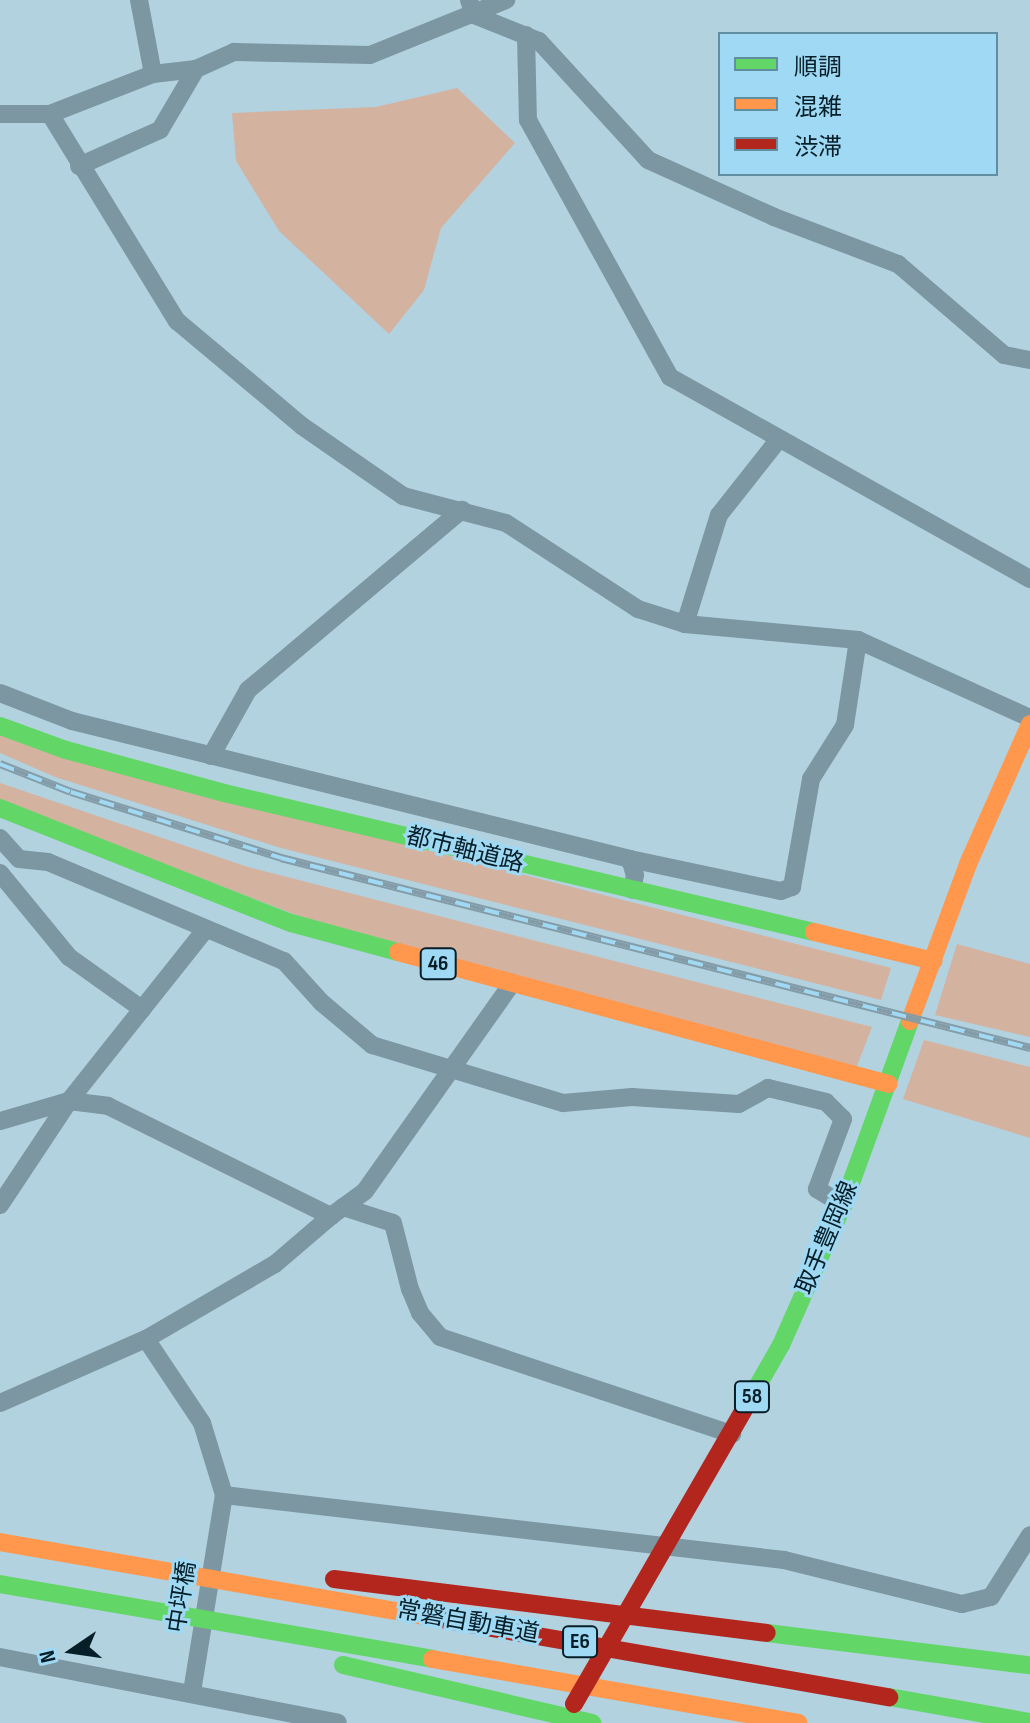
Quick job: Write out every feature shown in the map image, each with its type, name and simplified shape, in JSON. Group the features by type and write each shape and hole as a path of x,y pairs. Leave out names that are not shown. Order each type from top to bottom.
{"main road":[{"name":"取手豊岡線","path":"563,1723 781,1345 843,1205 968,864 1030,721"},
{"name":"都市軸道路","path":"0,726 147,773 934,961"},
{"name":"46","path":"0,808 291,923 889,1084"},
{"name":"常磐自動車道","path":"0,1542 130,1562 1030,1722"},
{"path":"130,1562 398,1584 1029,1665"},
{"name":"常磐自動車道","path":"0,1584 798,1723"},
{"path":"0,1584 592,1723"}],"street":[{"path":"139,0 153,74"},
{"path":"0,114 50,114 153,74 196,69 234,52 370,55 472,7 506,0"},
{"path":"472,7 539,41 648,160 774,217 898,264 1004,355 1030,360"},
{"path":"526,35 528,120 670,377 1030,579"},
{"path":"79,166 160,130 196,69"},
{"path":"50,114 79,166 177,321 302,426 403,496 506,523 638,609 685,624 858,640 1030,721"},
{"path":"685,624 719,515 779,439"},
{"path":"211,756 248,690 462,510"},
{"path":"0,693 72,721 630,859 772,890 792,887 811,779 845,725 858,640"},
{"path":"0,838 19,859 48,862 284,961 321,1002 372,1045 563,1103 632,1097 739,1104 768,1088 826,1102 843,1119 817,1189 843,1205"},
{"path":"630,859 635,875 632,890"},
{"path":"0,873 69,957 142,1009"},
{"path":"0,1205 69,1101 205,930"},
{"path":"0,1403 146,1339 275,1264 365,1191 512,983"},
{"path":"0,1121 69,1101 108,1106 337,1211 393,1223 415,1301 440,1337 732,1434"},
{"path":"146,1339 202,1423 224,1495 784,1560 897,1590 978,1604 1004,1583 1030,1535"},
{"name":"中坪橋","path":"192,1692 224,1495"},
{"path":"0,1657 192,1692 338,1723"}],"shaded area":[{"path":"457,88 515,143 441,228 424,290 389,334 279,231 236,161 232,113 376,107"},
{"path":"0,735 422,849 891,968 881,1000 281,848 55,777 0,753"},
{"path":"0,783 248,867 872,1027 857,1066 356,938 0,801"},
{"path":"957,944 1030,964 1030,1037 935,1015"},
{"path":"924,1040 1030,1067 1030,1138 903,1099"}],"railway":[{"path":"0,764 71,792 281,858 1030,1048"}],"traffic: fast":[{"path":"0,726 66,750 224,793 814,932"},
{"path":"0,808 291,923 398,952"},
{"path":"749,1401 781,1345 843,1205 910,1021"},
{"path":"0,1584 432,1659"},
{"path":"767,1633 1029,1665"},
{"path":"343,1665 592,1723"},
{"path":"889,1697 1030,1722"}],"traffic: slow":[{"path":"910,1021 968,864 1030,724"},
{"path":"814,932 934,961"},
{"path":"398,952 889,1084"},
{"path":"0,1542 446,1620"},
{"path":"432,1659 798,1723"}],"traffic: jam":[{"path":"574,1704 749,1401"},
{"path":"334,1579 767,1633"},
{"path":"446,1620 889,1697"}]}
